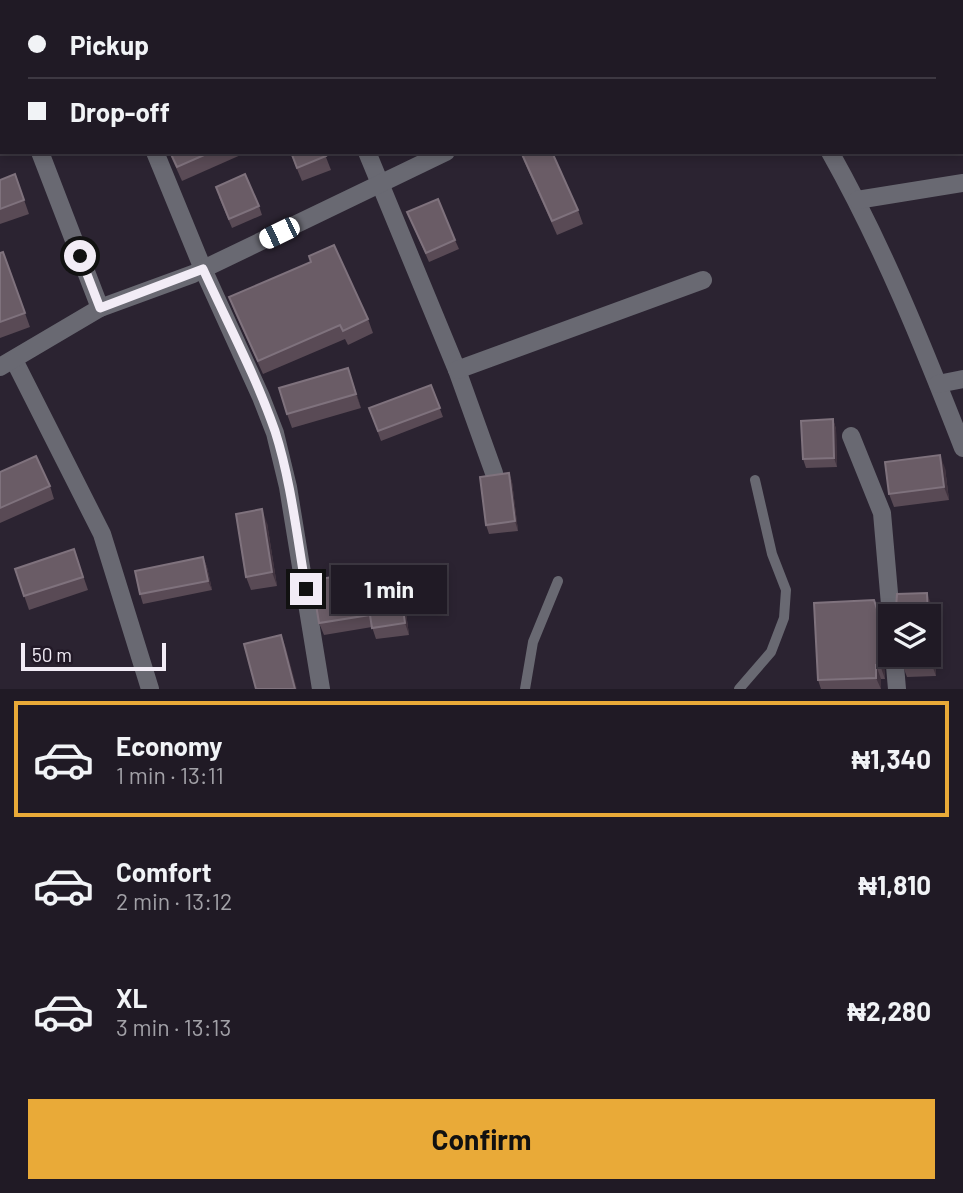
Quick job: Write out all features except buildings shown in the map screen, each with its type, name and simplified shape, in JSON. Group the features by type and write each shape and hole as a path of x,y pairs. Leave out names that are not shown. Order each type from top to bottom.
{"street":[{"path":"41,154 100,308"},
{"path":"156,154 275,433 290,500 321,689"},
{"path":"367,154 457,370 494,473"},
{"path":"150,689 102,534 7,363 100,308 203,269 442,154"},
{"path":"831,154 857,200 938,384 963,448"},
{"path":"857,200 963,183"},
{"path":"457,370 703,280"},
{"path":"938,384 963,379"},
{"path":"851,436 882,513 890,604"},
{"path":"895,667 897,689"}],"lane":[{"path":"739,689 771,652 784,618 786,590 772,554 755,480"},
{"path":"525,689 533,642 558,581"}],"route":[{"path":"80,256 100,308 203,269 275,433 288,487 306,589"}]}
